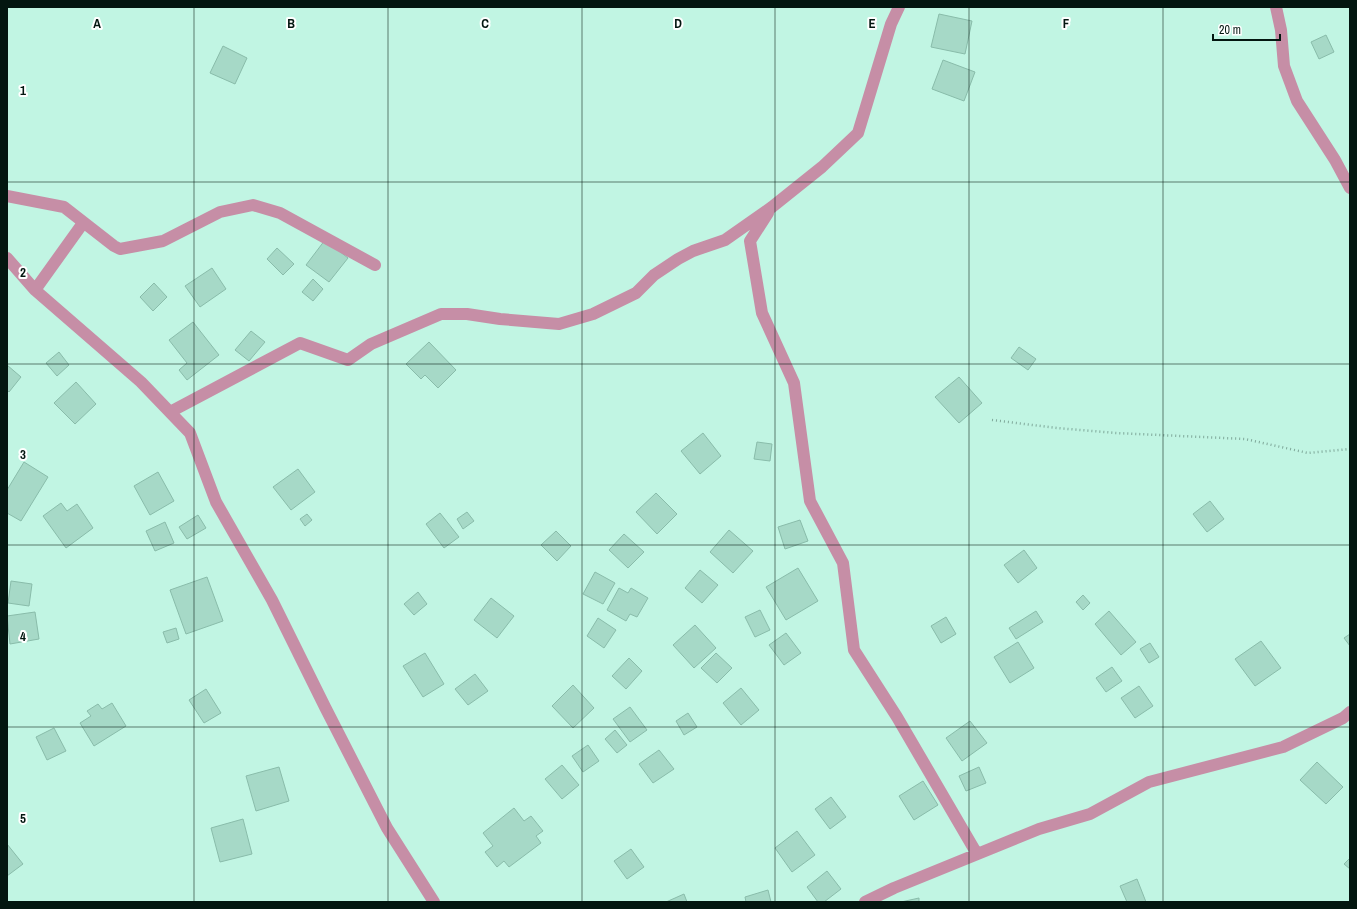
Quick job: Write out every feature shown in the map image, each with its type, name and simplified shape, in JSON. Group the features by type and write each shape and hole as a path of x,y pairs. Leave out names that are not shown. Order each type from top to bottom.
{"street":[{"path":"170,412 300,343 348,360 371,344 441,314 467,314 500,320 559,324 593,314 636,293 654,275 678,259 693,251 724,240 772,207 822,166 858,133 891,24 899,7"},
{"path":"1276,7 1281,30 1284,66 1297,101 1335,160 1350,188"},
{"path":"7,196 64,206 120,250 163,242 220,212 252,205 280,213 375,265"},
{"path":"772,207 750,240 762,314 794,383 810,502 843,563 854,650 897,717 977,854"},
{"path":"35,290 83,222"},
{"path":"7,258 35,290 141,382 190,433 216,502 272,600 387,828 434,902"},
{"path":"865,902 894,888 1039,829 1090,814 1149,782 1284,747 1343,718 1350,712"}],"path":[{"path":"992,420 1116,433 1245,439 1308,453 1350,449"}],"building":[{"path":"939,14 972,21 965,54 931,47"},
{"path":"1326,35 1334,52 1319,59 1311,42"},
{"path":"223,46 247,58 235,84 210,73"},
{"path":"943,60 975,72 964,101 932,89"},
{"path":"325,240 348,258 329,282 306,265"},
{"path":"277,248 294,264 283,275 267,259"},
{"path":"212,268 226,289 200,307 185,286"},
{"path":"313,279 323,289 313,301 302,292"},
{"path":"154,283 167,297 153,311 140,297"},
{"path":"193,322 219,355 187,380 179,370 187,363 169,340"},
{"path":"251,331 265,342 249,361 235,350"},
{"path":"429,342 456,370 438,388 425,375 421,379 406,364"},
{"path":"1019,347 1036,359 1028,370 1011,358"},
{"path":"59,352 69,365 57,376 46,363"},
{"path":"7,365 21,377 9,392 7,390"},
{"path":"959,377 982,403 959,423 935,397"},
{"path":"76,382 96,404 75,424 54,403"},
{"path":"703,433 721,456 700,474 681,451"},
{"path":"757,442 772,444 770,461 754,459"},
{"path":"24,462 48,477 21,521 7,513 7,490"},
{"path":"298,469 315,492 291,510 273,487"},
{"path":"158,472 174,501 150,515 134,486"},
{"path":"656,493 677,514 657,534 636,512"},
{"path":"1210,501 1224,519 1207,532 1193,514"},
{"path":"61,503 67,511 77,504 93,528 66,548 43,516"},
{"path":"467,512 474,521 463,529 457,519"},
{"path":"440,513 459,537 444,548 426,524"},
{"path":"307,514 312,520 305,526 300,519"},
{"path":"198,515 206,528 187,539 179,527"},
{"path":"800,520 808,541 785,549 778,527"},
{"path":"165,522 174,543 155,551 146,531"},
{"path":"729,530 753,551 733,573 710,552"},
{"path":"556,531 571,546 557,561 541,545"},
{"path":"624,534 644,552 628,568 609,550"},
{"path":"1024,550 1037,568 1018,583 1004,565"},
{"path":"798,568 818,601 786,620 766,587"},
{"path":"700,570 718,585 702,603 685,588"},
{"path":"595,572 615,583 603,604 583,594"},
{"path":"207,577 223,621 186,634 170,590"},
{"path":"11,581 32,584 29,606 8,603"},
{"path":"619,588 628,593 631,588 648,598 637,617 630,614 626,621 607,610"},
{"path":"418,592 427,604 414,615 404,604"},
{"path":"1083,595 1090,603 1083,610 1076,602"},
{"path":"491,598 514,616 497,638 474,620"},
{"path":"760,610 770,630 755,637 745,617"},
{"path":"1036,611 1043,622 1016,639 1009,628"},
{"path":"1109,611 1136,642 1121,655 1095,624"},
{"path":"35,612 39,639 10,644 7,616"},
{"path":"946,617 956,634 941,643 931,626"},
{"path":"598,618 616,630 604,648 587,636"},
{"path":"695,625 716,648 694,668 673,645"},
{"path":"176,628 179,639 167,643 163,632"},
{"path":"786,633 801,653 784,665 769,645"},
{"path":"1350,634 1350,646 1344,638"},
{"path":"1261,641 1281,668 1255,686 1235,659"},
{"path":"1018,642 1034,668 1010,683 994,657"},
{"path":"1150,643 1159,657 1149,663 1140,649"},
{"path":"425,653 444,684 423,697 403,666"},
{"path":"716,653 732,668 717,683 701,668"},
{"path":"629,658 642,671 626,689 612,676"},
{"path":"1112,667 1122,681 1106,692 1096,678"},
{"path":"475,674 488,691 468,705 455,689"},
{"path":"573,685 594,708 573,728 552,706"},
{"path":"1139,686 1153,706 1135,718 1121,698"},
{"path":"741,688 759,710 741,725 723,703"},
{"path":"206,689 221,713 204,723 189,700"},
{"path":"112,703 126,726 94,746 80,723 91,716 87,711 98,704 102,709"},
{"path":"630,707 647,730 630,742 613,719"},
{"path":"688,713 697,727 684,735 676,721"},
{"path":"970,721 987,743 962,761 946,738"},
{"path":"54,728 66,751 47,760 36,737"},
{"path":"615,730 627,745 617,753 605,739"},
{"path":"588,745 599,761 583,772 572,756"},
{"path":"659,750 674,769 653,783 639,764"},
{"path":"1317,762 1343,787 1326,804 1300,780"},
{"path":"562,765 579,785 562,799 545,779"},
{"path":"279,767 289,801 256,811 246,776"},
{"path":"979,767 986,783 966,791 959,776"},
{"path":"923,781 938,805 914,820 899,796"},
{"path":"831,797 846,817 830,829 815,809"},
{"path":"514,808 524,821 531,816 543,831 536,836 541,843 509,867 504,861 497,867 485,852 493,846 483,833"},
{"path":"243,819 252,854 220,862 211,828"},
{"path":"797,831 815,855 792,872 775,848"},
{"path":"7,844 23,864 7,876"},
{"path":"631,849 644,867 627,879 614,861"},
{"path":"1350,858 1350,869 1344,864"},
{"path":"827,871 841,889 824,902 818,902 807,887"},
{"path":"1137,879 1146,902 1127,902 1120,886"},
{"path":"768,890 771,902 746,902 745,897"},
{"path":"684,894 687,902 666,902"},
{"path":"919,898 919,902 901,902"}]}
